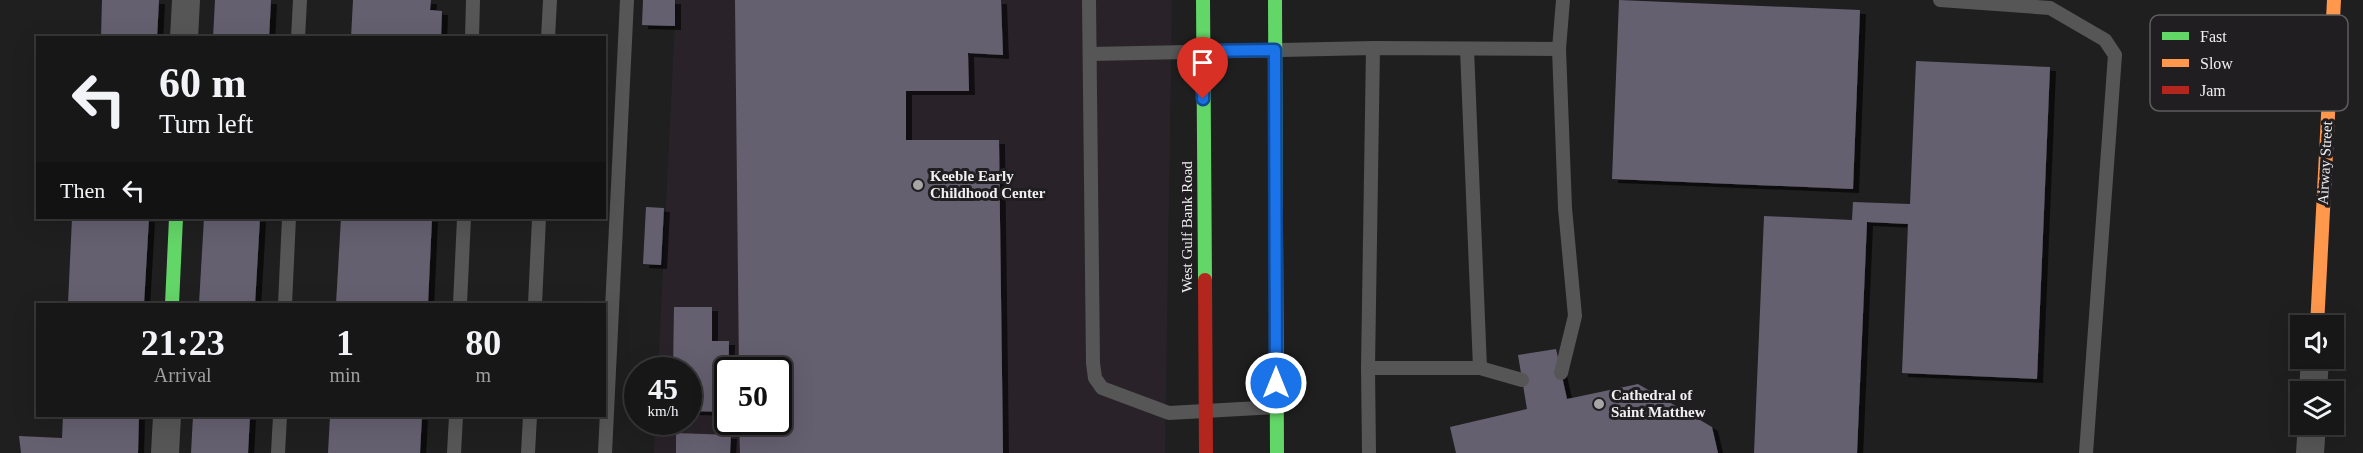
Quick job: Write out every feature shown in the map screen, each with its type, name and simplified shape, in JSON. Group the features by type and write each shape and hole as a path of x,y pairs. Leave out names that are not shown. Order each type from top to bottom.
{"main road":[{"name":"West Gulf Bank Road","path":"1203,0 1206,453"},
{"path":"1275,0 1277,453"},
{"name":"Airway Street","path":"2333,15 2334,0"},
{"name":"Airway Street","path":"2318,315 2328,111"},
{"path":"172,303 176,219"}],"street":[{"path":"184,36 186,0"},
{"path":"165,453 166,417"},
{"path":"2310,453 2311,435"}],"lane":[{"path":"298,36 300,0"},
{"path":"472,36 473,0"},
{"path":"548,36 550,0"},
{"path":"605,453 627,0"},
{"path":"1089,0 1095,378 1102,388 1116,395 1169,413 1276,407"},
{"path":"1561,374 1575,316 1564,208 1559,49 1563,0"},
{"path":"1940,0 2050,8 2105,40 2115,55 2086,453"},
{"path":"1090,54 1373,48 1559,49"},
{"path":"1370,453 1368,368 1373,48"},
{"path":"1467,49 1480,368"},
{"path":"285,303 289,219"},
{"path":"460,303 464,219"},
{"path":"535,303 539,219"},
{"path":"1368,368 1480,368 1522,380"},
{"path":"278,453 280,417"},
{"path":"454,453 456,417"},
{"path":"528,453 530,417"}],"shaded area":[{"name":"Keeble Early Childhood Center","path":"676,0 1172,0 1165,453 654,453 655,435 702,435 702,357 659,357"}],"building":[{"path":"102,0 159,0 157,36 101,36"},
{"path":"215,0 271,0 269,36 213,36"},
{"path":"353,0 431,0 430,10 442,11 441,36 351,36"},
{"path":"643,0 675,0 675,26 642,25"},
{"path":"735,0 1001,0 1003,55 968,53 969,91 906,91 906,140 999,140 1003,453 740,453 739,435 792,435 792,357 739,357"},
{"path":"1619,0 1860,10 1853,189 1612,179"},
{"path":"1916,61 2050,67 2037,379 1902,373 1908,224 1867,222 1857,453 1754,453 1764,216 1852,220 1853,202 1910,204"},
{"path":"646,207 664,208 661,265 643,264"},
{"path":"72,219 149,219 144,303 68,303"},
{"path":"204,219 260,219 255,303 199,303"},
{"path":"341,219 432,219 428,303 336,303"},
{"path":"674,307 712,307 712,341 729,341 729,357 714,357 714,412 702,411 702,357 673,357"},
{"name":"Cathedral of Saint Matthew","path":"1556,349 1567,399 1638,384 1712,427 1718,453 1456,453 1450,427 1527,409 1518,355"},
{"path":"63,417 139,417 138,453 21,453 19,436 62,438"},
{"path":"193,417 250,417 248,453 191,453"},
{"path":"330,417 422,417 420,453 328,453"},
{"path":"676,435 731,435 730,453 676,453"}],"traffic: fast":[{"path":"1203,0 1205,280"},
{"path":"1275,0 1277,453"},
{"path":"172,303 176,219"}],"traffic: slow":[{"path":"2333,15 2334,0"},
{"path":"2318,315 2328,111"}],"traffic: jam":[{"path":"1205,280 1206,453"}],"place":[{"name":"Keeble Early Childhood Center","path":"918,185"},
{"name":"Cathedral of Saint Matthew","path":"1599,404"}],"route":[{"path":"1203,99 1203,51 1275,50 1276,383"}]}
